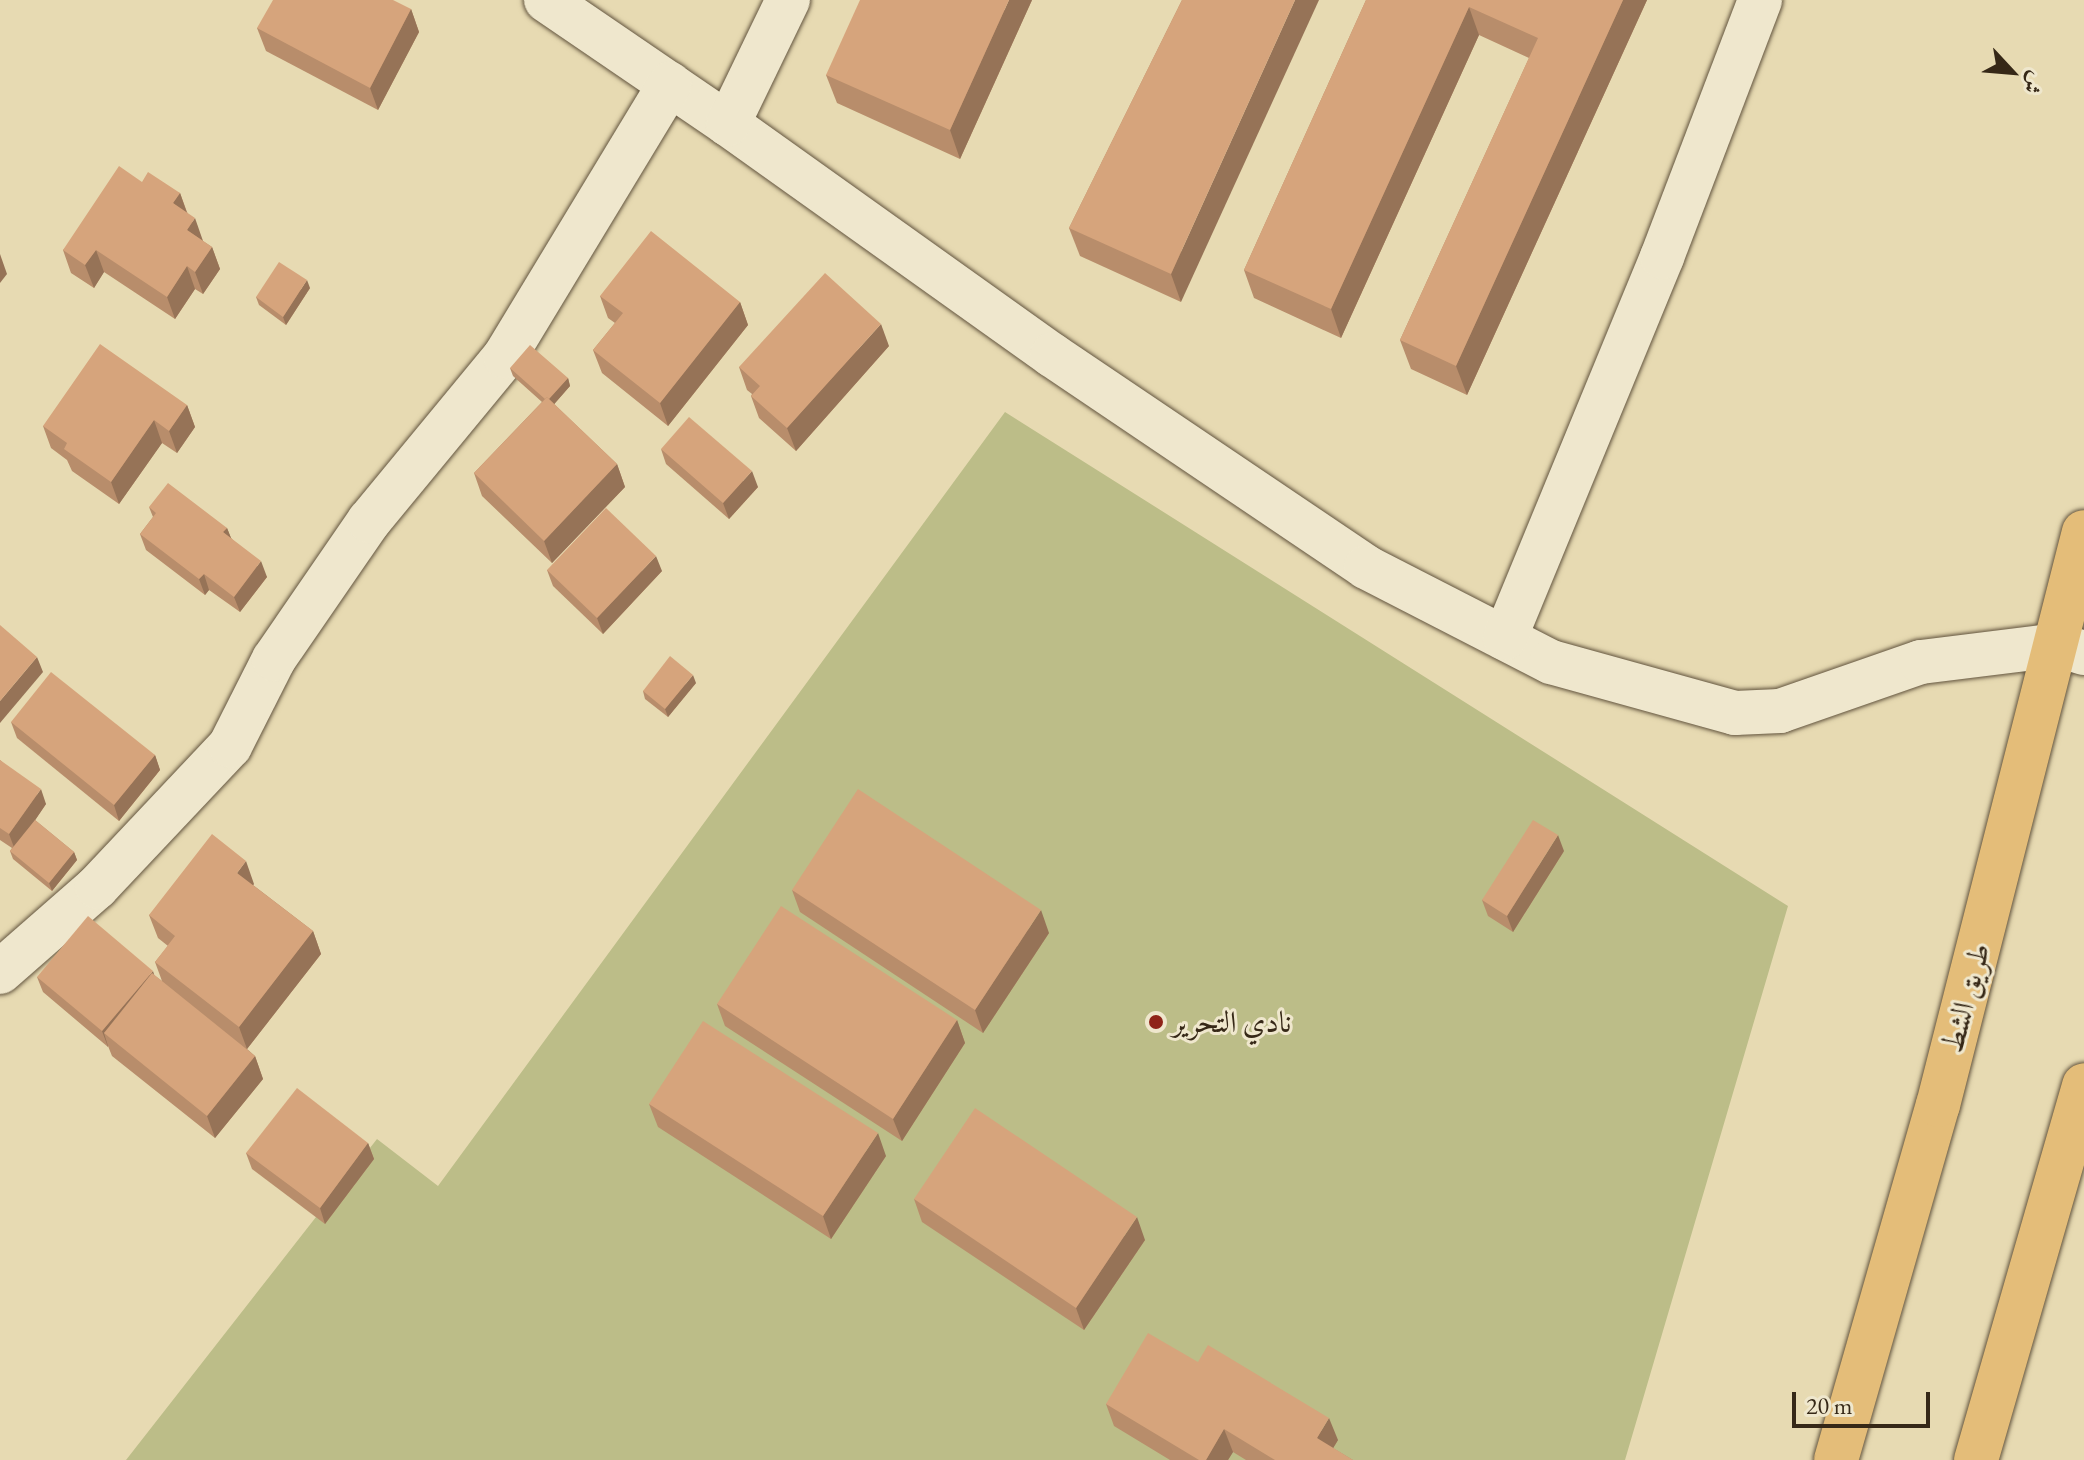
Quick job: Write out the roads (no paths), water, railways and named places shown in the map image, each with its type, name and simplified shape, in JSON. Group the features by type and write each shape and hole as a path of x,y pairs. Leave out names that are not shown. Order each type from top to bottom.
{"highway":[{"name":"طريق الشط","path":"1836,1460 2071,649 2084,532"},
{"path":"1976,1460 2084,1085"}],"street":[{"path":"546,0 728,124 1052,355 1366,567 1551,662 1735,713 1780,711 1921,662 2071,649"},
{"path":"728,124 788,0"},
{"path":"1505,638 1662,257 1760,0"},
{"path":"0,972 97,887 230,746 274,659 369,521 505,356 670,84"}],"place":[{"name":"نادي التحرير","path":"1156,1022"}]}
